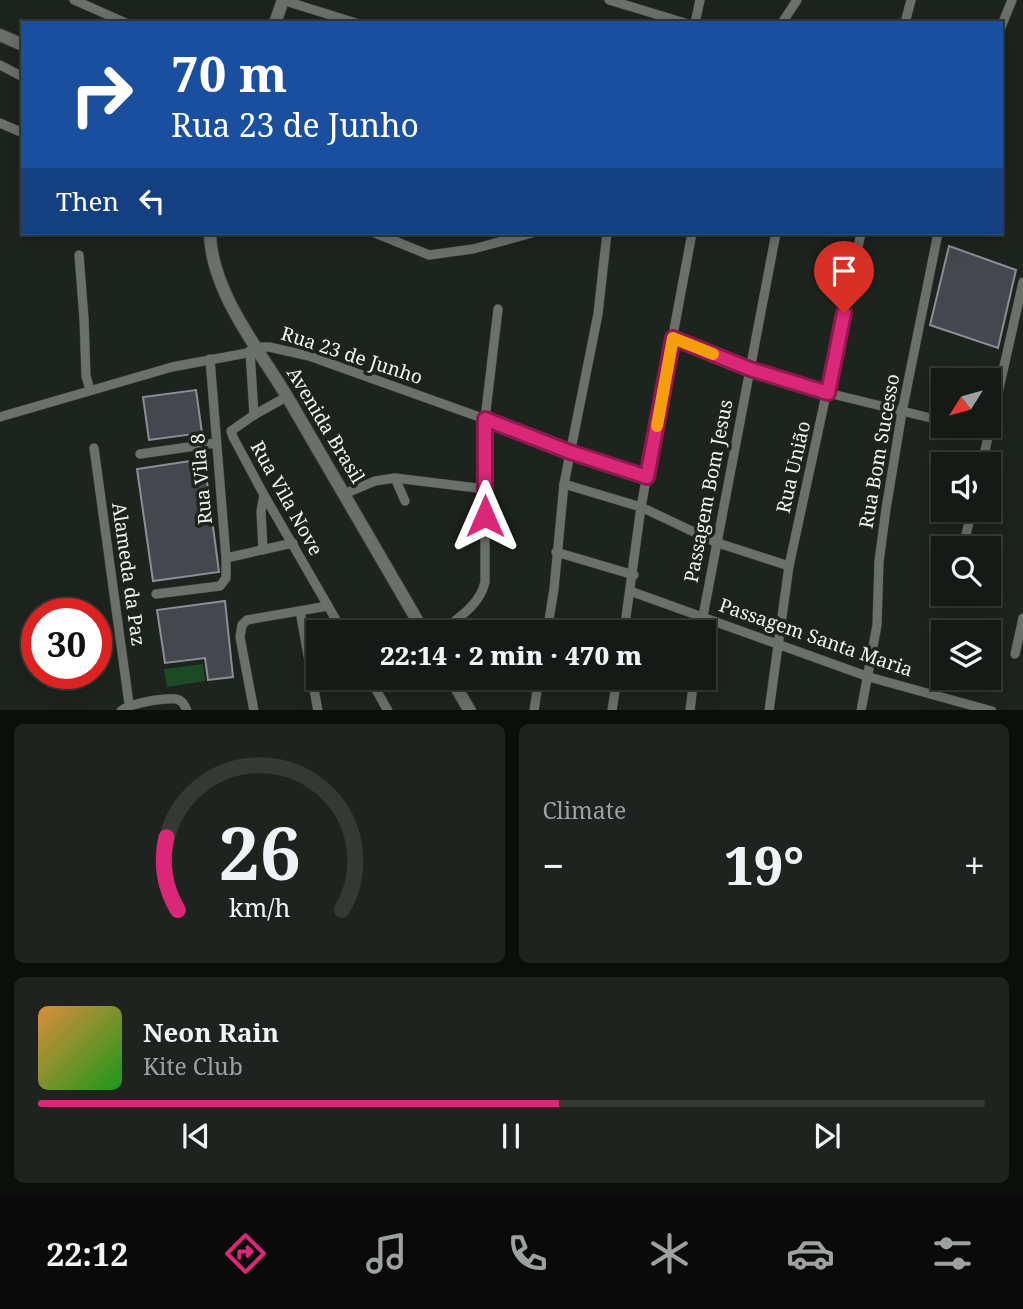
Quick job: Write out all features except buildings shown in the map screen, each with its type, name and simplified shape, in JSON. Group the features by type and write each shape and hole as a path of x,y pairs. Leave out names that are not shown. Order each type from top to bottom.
{"main road":[{"path":"276,21 283,0"},
{"path":"0,34 21,44"},
{"name":"Avenida Brasil","path":"210,235 222,283 253,349 288,396 417,620"},
{"path":"458,690 470,710"}],"street":[{"path":"75,0 122,21"},
{"path":"283,0 350,21"},
{"path":"609,0 627,3 679,21"},
{"path":"695,21 700,0"},
{"path":"783,21 797,0"},
{"path":"906,21 911,0"},
{"path":"1003,22 1013,0"},
{"path":"0,65 21,75"},
{"path":"0,123 21,132"},
{"path":"380,235 429,255 473,249 525,235"},
{"path":"549,620 564,484 598,314 607,235"},
{"path":"626,620 647,477 692,235"},
{"name":"Passagem Bom Jesus","path":"702,620 776,235"},
{"name":"Rua União","path":"769,710 789,566 861,235"},
{"name":"Rua Bom Sucesso","path":"861,710 877,625 879,562 902,412 939,235"},
{"path":"79,255 85,319 86,376 90,390"},
{"path":"1001,380 1023,282"},
{"path":"456,620 469,609 483,590 485,419 502,323 498,309"},
{"path":"673,338 750,369 828,393 931,418"},
{"name":"Rua 23 de Junho","path":"0,417 90,390 269,347 309,356 570,452 647,477"},
{"name":"Rua Vila Nove","path":"253,349 254,415"},
{"name":"Rua Vila 8","path":"211,359 226,558"},
{"name":"Rua Vila Nove","path":"288,396 232,431 264,495 336,620"},
{"path":"140,454 216,438 232,431"},
{"name":"Alameda da Paz","path":"94,448 125,707"},
{"path":"344,494 375,481 395,478 485,489"},
{"path":"395,478 405,501"},
{"path":"564,484 642,507 715,542 789,566"},
{"path":"263,550 261,512 264,495"},
{"path":"156,594 220,586 226,578 226,558 293,544"},
{"path":"556,552 634,575"},
{"name":"Passagem Santa Maria","path":"630,591 953,706 992,710"},
{"path":"254,710 240,637 244,622 328,606"},
{"path":"300,611 318,710"},
{"path":"1014,654 1023,618"},
{"path":"376,690 388,710"},
{"path":"534,710 538,690"},
{"path":"612,710 615,690"},
{"path":"690,710 692,690"},
{"path":"125,707 176,699 183,703 187,710"}],"green space":[{"path":"203,664 205,681 167,687 164,669"}],"slow traffic":[{"path":"657,426 673,338 713,354"}],"route":[{"path":"485,516 485,419 570,452 647,477 673,338 750,369 828,393 844,313"}]}
